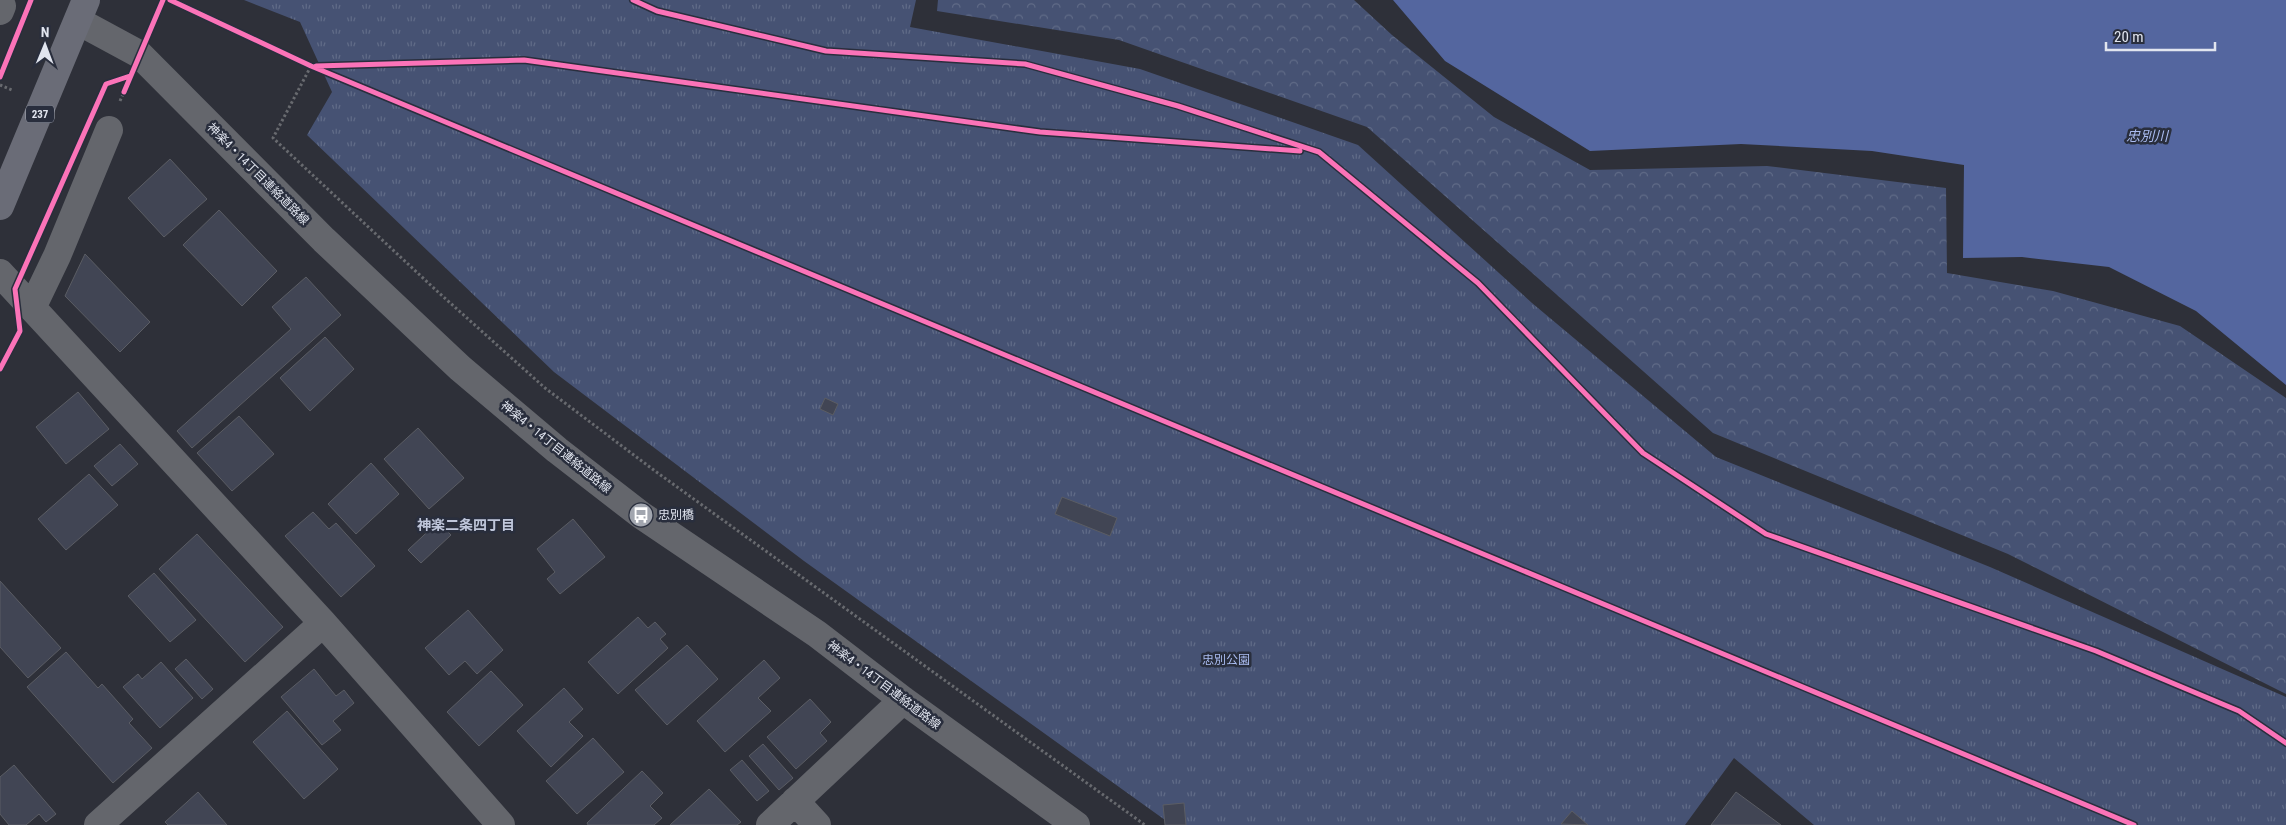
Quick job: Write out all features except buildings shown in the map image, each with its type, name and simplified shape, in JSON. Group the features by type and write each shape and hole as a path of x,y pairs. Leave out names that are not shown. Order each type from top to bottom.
{"highway":[{"name":"237","path":"0,206 82,10"}],"street":[{"name":"神楽4・14丁目連絡道路線","path":"82,10 139,54 338,254 460,368 550,443 641,515 817,634 903,700 1076,825"},
{"path":"32,308 57,256 108,130"},
{"path":"0,273 323,623 501,825"},
{"path":"98,825 323,623"},
{"path":"770,825 903,700"},
{"path":"795,801 817,825"}],"path":[{"path":"302,62 320,70"},
{"path":"311,66 273,138 438,292 545,388 655,471 1145,825"}],"green space":[{"name":"忠別公園","path":"244,0 916,0 910,27 1140,69 1358,145 1532,303 1716,457 1990,567 2286,697 2286,825 1814,825 1734,758 1685,825 1172,825 804,561 554,372 307,135 332,92 300,22"},
{"path":"938,0 1354,0 1392,35 1494,117 1590,170 1767,166 1946,188 1947,273 2053,291 2180,326 2286,398 2286,694 2008,554 1713,433 1367,127 1119,40 937,11"}],"water":[{"name":"忠別川","path":"1393,0 2286,0 2286,385 2196,311 2109,267 2022,257 1963,258 1964,165 1872,151 1741,144 1590,151 1445,61"}],"cycle path":[{"path":"0,77 31,0"},
{"path":"124,92 163,0"},
{"path":"170,0 311,66 2134,825"},
{"path":"633,0 657,11 826,51 1025,64 1178,106 1319,152 1478,283 1643,453 1766,534 2096,651 2239,711 2286,743"},
{"path":"316,66 524,60 1040,132 1300,151"},
{"path":"0,369 20,331 15,289 106,84 130,76"}],"place":[{"name":"忠別橋","path":"641,515"}],"district":[{"name":"神楽二条四丁目","path":"466,525"}]}
